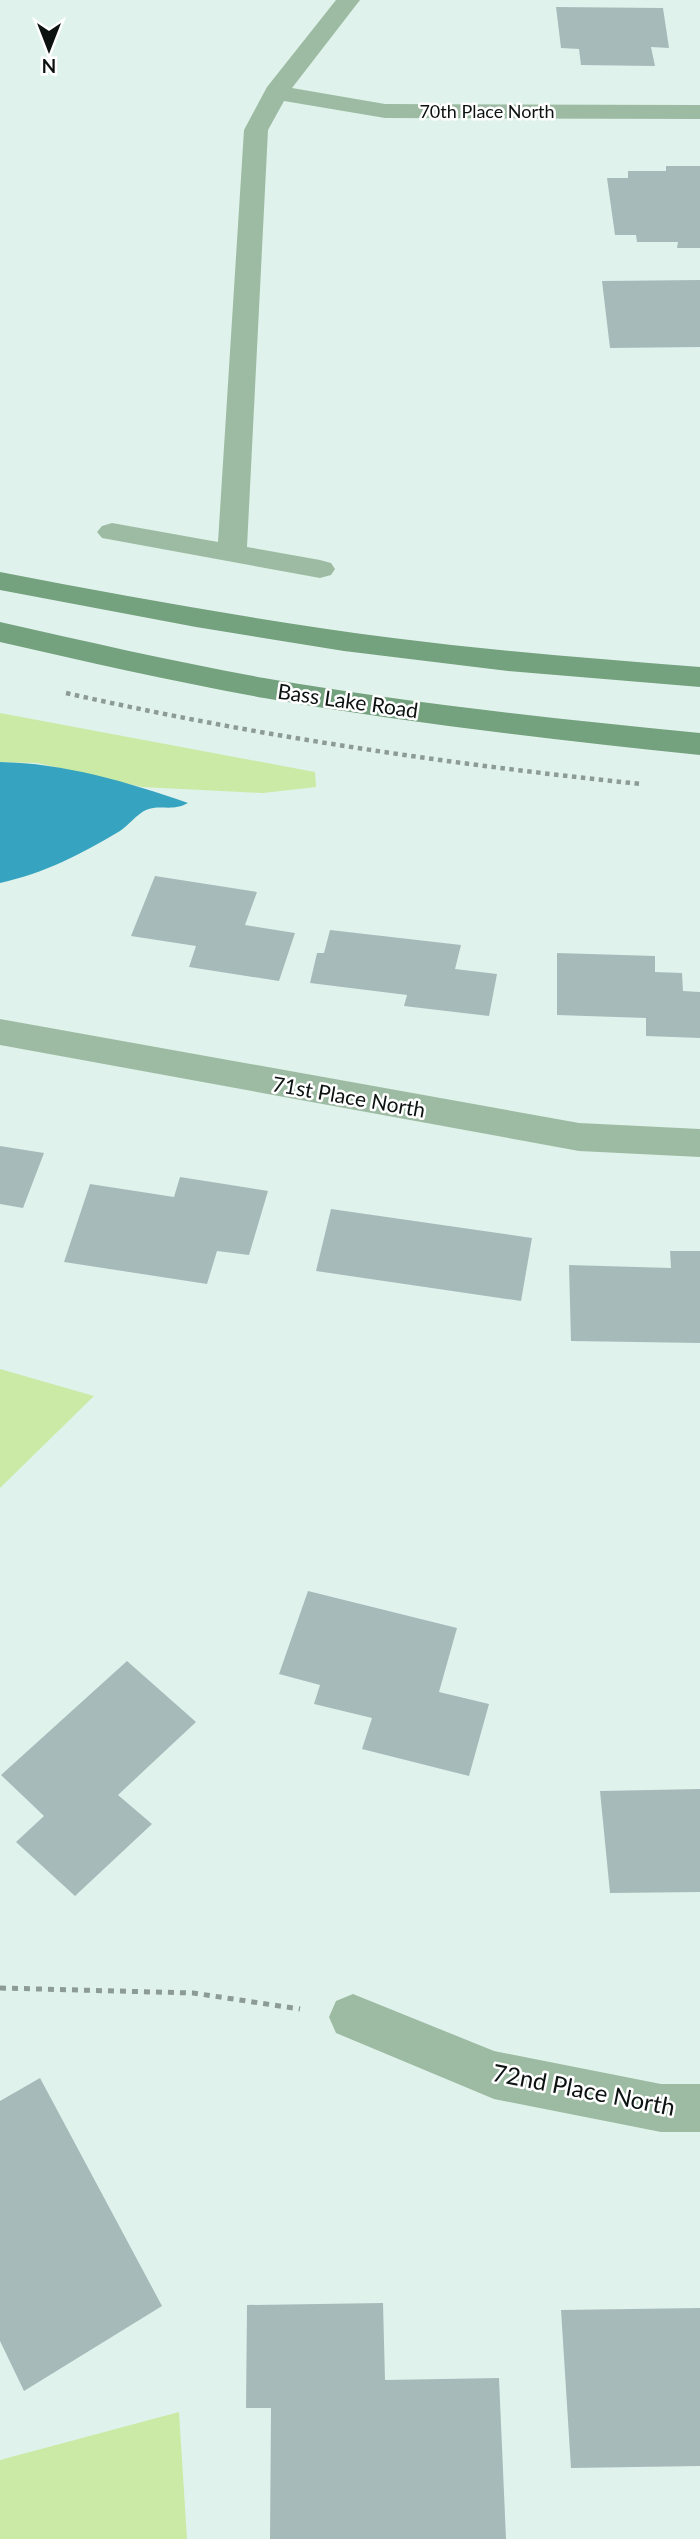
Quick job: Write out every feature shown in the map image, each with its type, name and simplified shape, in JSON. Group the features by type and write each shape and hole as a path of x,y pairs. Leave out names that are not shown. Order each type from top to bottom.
{"main road":[{"path":"0,581 222,623 393,648 700,677"},
{"name":"Bass Lake Road","path":"0,632 126,661 265,688 514,725 700,744"}],"street":[{"path":"232,552 256,130 276,92 348,0"},
{"name":"70th Place North","path":"276,92 385,111 700,112"},
{"path":"112,532 320,569"},
{"name":"71st Place North","path":"0,1032 579,1137 700,1143"},
{"name":"72nd Place North","path":"353,2017 494,2075 662,2108 700,2108"}],"path":[{"path":"0,1988 193,1993 353,2017"}],"green space":[{"path":"0,713 315,772 316,787 263,793 142,787 37,763 0,762"},
{"path":"0,1369 94,1396 0,1488"},
{"path":"179,2412 187,2539 0,2539 0,2460"}],"water":[{"path":"0,762 48,766 96,775 188,803 177,807 146,810 120,831 77,855 32,874 0,883"}],"building":[{"path":"556,7 663,8 669,48 651,47 655,66 581,65 579,49 561,48"},
{"path":"666,166 700,166 700,248 677,248 678,242 637,242 636,235 615,235 607,178 628,178 628,171 666,171"},
{"path":"700,280 700,347 610,348 602,281"},
{"path":"155,876 257,892 245,925 295,933 279,981 189,967 196,946 131,936"},
{"path":"330,930 461,945 455,969 497,974 489,1016 404,1006 407,995 310,983 317,953 324,953"},
{"path":"557,953 655,956 655,972 682,973 683,991 700,992 700,1038 646,1036 646,1018 557,1015"},
{"path":"0,1146 44,1153 23,1208 0,1204"},
{"path":"180,1177 268,1191 249,1255 217,1251 207,1284 64,1262 90,1184 174,1197"},
{"path":"331,1209 532,1238 521,1301 316,1271"},
{"path":"670,1251 700,1251 700,1343 571,1341 569,1265 671,1268"},
{"path":"308,1591 457,1628 439,1692 489,1704 469,1776 362,1749 372,1718 314,1704 320,1685 279,1674"},
{"path":"127,1661 196,1722 118,1795 152,1824 75,1896 16,1842 44,1816 1,1775"},
{"path":"700,1789 700,1892 610,1893 600,1791"},
{"path":"40,2078 162,2306 24,2391 0,2341 0,2101"},
{"path":"383,2303 385,2380 499,2378 506,2539 270,2539 271,2408 246,2408 247,2305"},
{"path":"700,2308 700,2466 571,2468 561,2310"}]}
